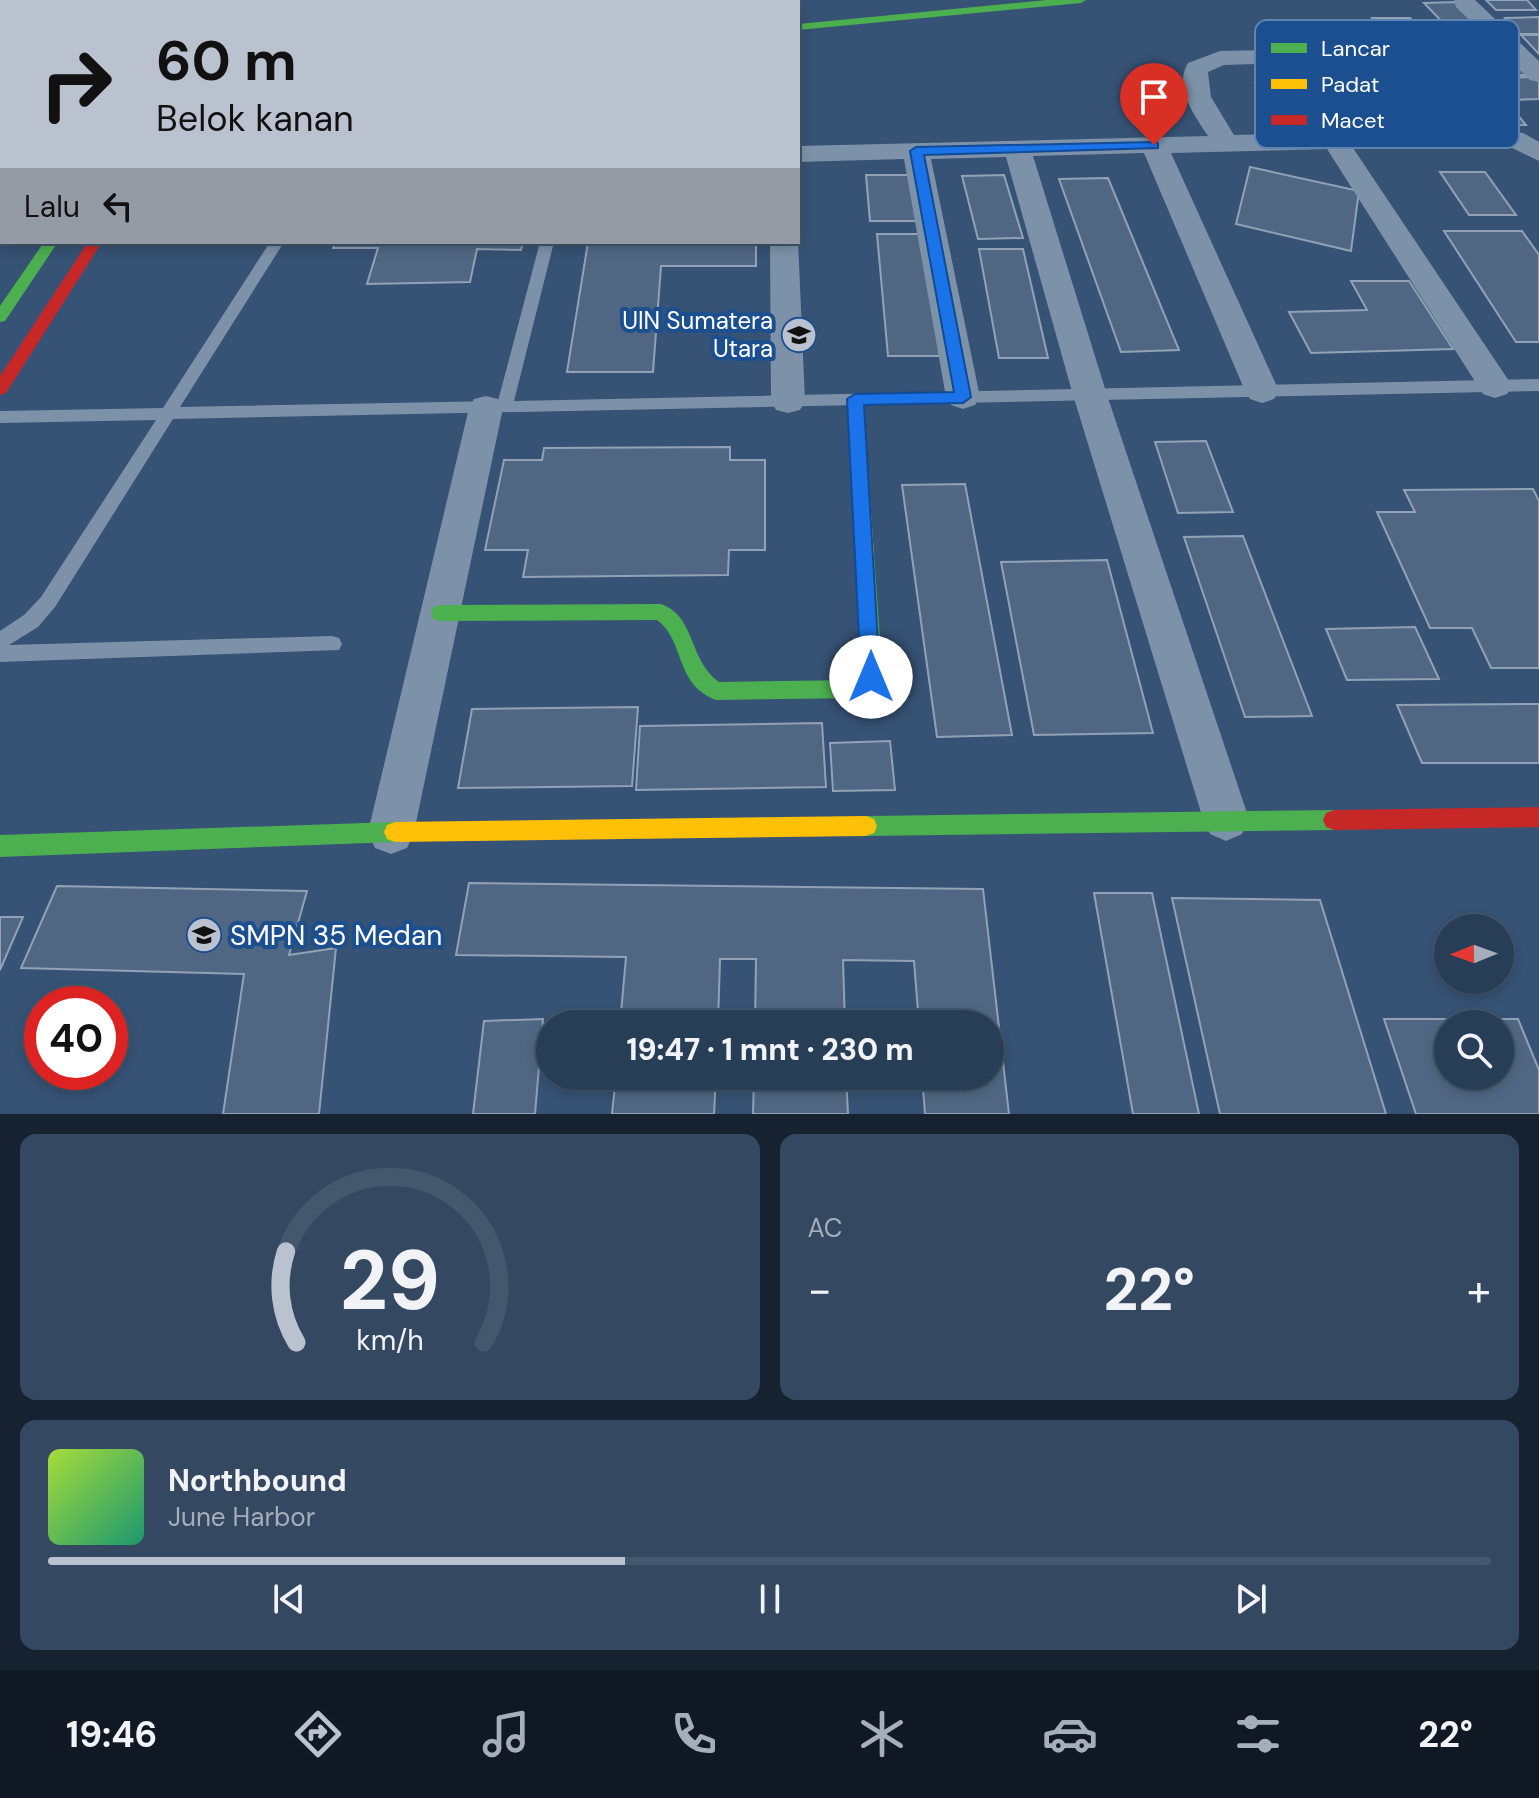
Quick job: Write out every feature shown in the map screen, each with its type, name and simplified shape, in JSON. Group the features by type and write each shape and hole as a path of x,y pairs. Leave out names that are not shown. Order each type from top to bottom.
{"main road":[{"path":"800,9 890,0"},
{"path":"800,27 1081,0"},
{"path":"0,317 50,244"},
{"path":"0,389 94,244"},
{"path":"440,613 661,612 669,615 679,627 682,650 693,676 703,686 716,691 861,689 871,677 872,667 855,399"},
{"path":"0,846 391,832 1539,817"}],"street":[{"path":"1464,2 1482,20"},
{"path":"1519,56 1539,75"},
{"path":"1226,144 1199,94 1194,75 1197,68 1220,58 1255,57"},
{"path":"1519,142 1539,153"},
{"path":"800,154 1255,143"},
{"path":"1154,145 1262,391"},
{"path":"1340,148 1495,386"},
{"path":"1017,149 1090,395 1226,819"},
{"path":"916,151 963,397"},
{"path":"785,244 788,401"},
{"path":"391,832 440,613 495,407"}],"lane":[{"path":"0,641 31,621 48,602 164,414 276,244"},
{"path":"495,407 546,244"},
{"path":"0,417 1538,387"},
{"path":"0,654 332,644"}],"building":[{"path":"1486,0 1527,0 1536,10 1496,10"},
{"path":"1457,2 1474,20 1440,20 1424,3"},
{"path":"1539,17 1539,34 1520,34 1519,20 1505,18"},
{"path":"1372,18 1412,20 1374,20"},
{"path":"1521,35 1539,35 1539,54"},
{"path":"1519,77 1534,77 1539,82 1539,99 1519,100"},
{"path":"1250,167 1359,191 1351,251 1236,224"},
{"path":"1440,172 1485,172 1516,215 1469,215"},
{"path":"866,175 913,175 920,221 870,221"},
{"path":"1004,175 1023,238 978,239 962,176"},
{"path":"1108,178 1179,350 1121,352 1059,179"},
{"path":"1444,231 1522,231 1539,255 1539,342 1516,342"},
{"path":"877,234 923,234 940,356 888,356"},
{"path":"335,244 522,244 521,250 477,249 470,282 367,284 378,248 333,248"},
{"path":"588,244 756,244 756,266 661,266 653,372 567,372"},
{"path":"979,249 1023,249 1048,358 999,358"},
{"path":"1351,281 1409,281 1453,349 1311,353 1289,312 1367,310"},
{"path":"1206,441 1233,512 1178,513 1155,442"},
{"path":"730,447 730,460 765,460 765,550 729,550 728,575 523,577 528,550 485,550 504,460 542,460 544,448"},
{"path":"965,484 1012,735 937,737 902,485"},
{"path":"1533,489 1539,501 1539,668 1491,668 1472,628 1430,628 1377,512 1415,512 1404,490"},
{"path":"1243,536 1312,716 1245,717 1184,537"},
{"path":"1107,560 1153,733 1034,735 1001,562"},
{"path":"1415,627 1439,679 1347,680 1326,629"},
{"path":"1539,704 1539,763 1422,763 1397,705"},
{"path":"638,707 632,786 458,788 472,709"},
{"path":"822,723 826,787 636,790 640,726"},
{"path":"890,741 895,790 833,791 830,743"},
{"path":"469,883 983,889 997,1010 918,1010 914,961 843,960 845,1010 755,1010 756,959 720,959 718,1010 621,1010 626,957 456,955"},
{"path":"57,886 307,891 289,955 336,948 319,1114 223,1114 244,974 21,968"},
{"path":"1094,893 1152,893 1199,1114 1133,1114"},
{"path":"1172,898 1320,900 1386,1114 1220,1114"},
{"path":"0,917 23,917 0,970"},
{"path":"536,1019 535,1114 473,1114 484,1021"},
{"path":"1384,1019 1434,1019 1434,1090 1514,1090 1514,1019 1518,1019 1539,1070 1539,1114 1416,1114"},
{"path":"1004,1071 1009,1114 925,1114 923,1090 1004,1090"},
{"path":"615,1090 715,1090 714,1114 612,1114"},
{"path":"754,1090 847,1090 848,1114 753,1114"}],"traffic: fast":[{"path":"800,27 1081,0"},
{"path":"0,317 50,244"},
{"path":"440,613 661,612 678,629 694,672 716,691 861,689 871,677 872,667 865,554"},
{"path":"866,826 1334,820"},
{"path":"0,846 395,832"}],"traffic: slow":[{"path":"855,399 865,554"},
{"path":"395,832 866,826"}],"traffic: jam":[{"path":"0,389 94,244"},
{"path":"1334,820 1539,817"}],"place":[{"name":"UIN Sumatera Utara","path":"799,335"},
{"name":"SMPN 35 Medan","path":"204,935"}],"route":[{"path":"871,677 855,399 963,397 916,151 1154,145"}]}
